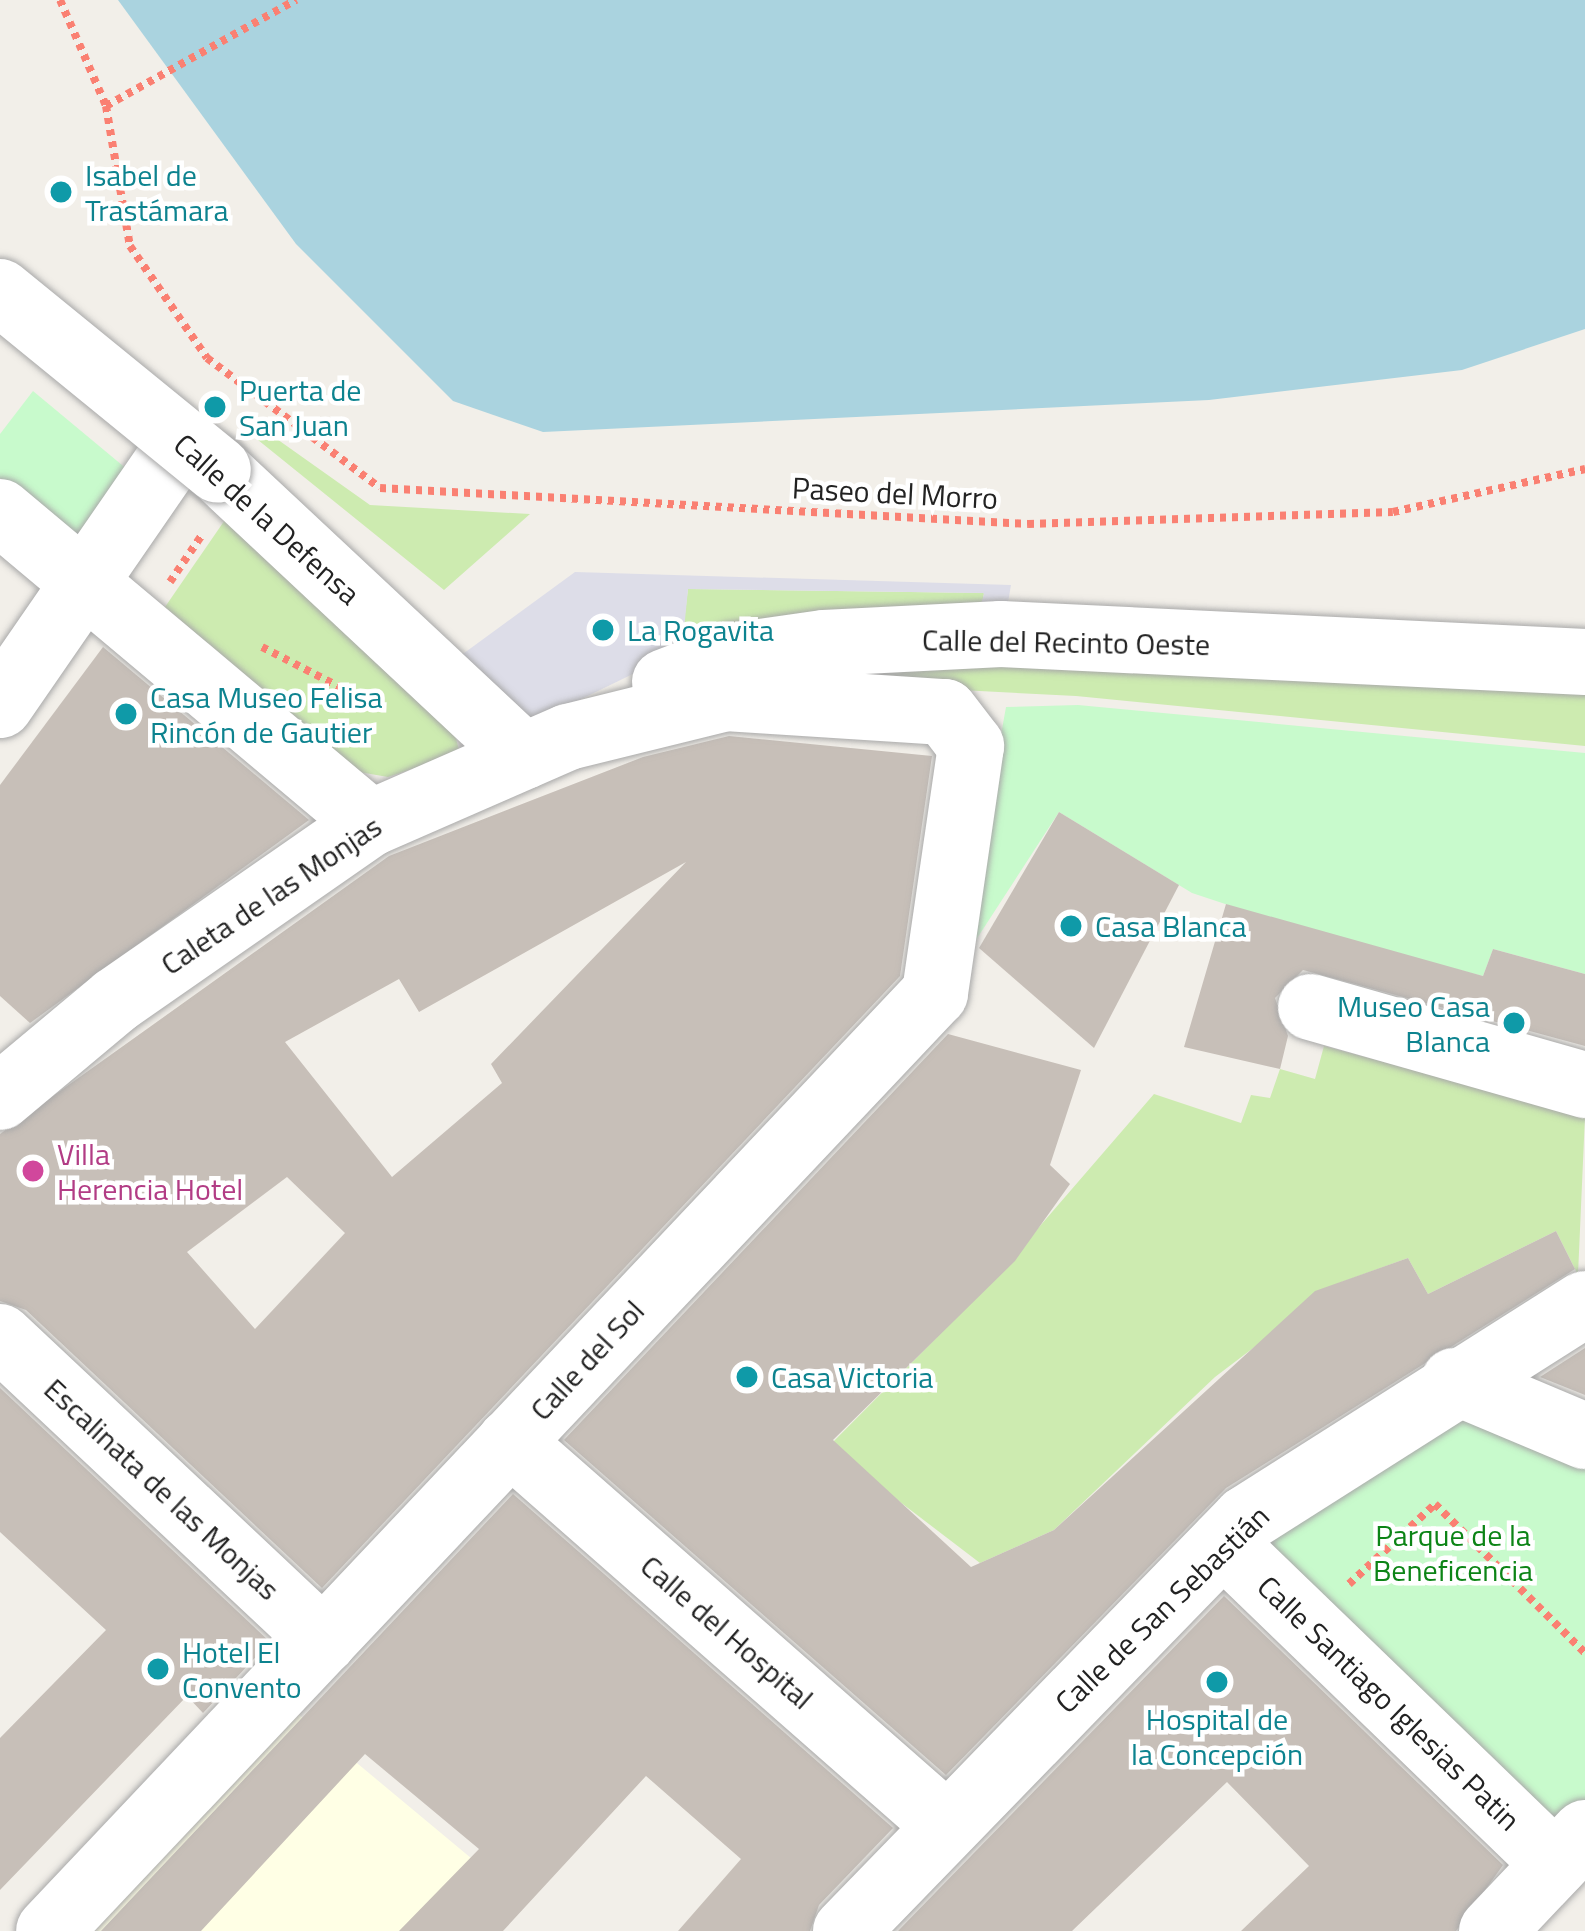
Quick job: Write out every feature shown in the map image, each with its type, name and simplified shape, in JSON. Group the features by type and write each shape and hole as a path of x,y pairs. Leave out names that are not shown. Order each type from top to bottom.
{"street":[{"name":"Calle de la Defensa","path":"0,292 191,468 546,747"},
{"path":"0,706 81,583 191,468"},
{"path":"0,512 371,823"},
{"name":"Calle del Recinto Oeste","path":"546,747 733,656 824,643 1001,634 1585,662"},
{"name":"Calle del Sol","path":"49,1931 935,993 971,746 961,720 726,698 546,747"},
{"name":"Caleta de las Monjas","path":"0,1097 116,1000 371,823 546,747"},
{"path":"1311,1007 1585,1085"},
{"name":"Calle de San Sebastián","path":"846,1931 944,1823 1223,1543 1454,1381 1585,1304"},
{"name":"Escalinata de las Monjas","path":"0,1337 324,1641"},
{"path":"1454,1381 1585,1436"},
{"name":"Calle del Hospital","path":"510,1442 944,1823"},
{"name":"Calle Santiago Iglesias Patin","path":"1223,1543 1307,1623 1570,1849"},
{"path":"1492,1931 1570,1849"},
{"path":"0,1917 15,1931"}],"path":[{"name":"Paseo del Morro","path":"60,0 106,106 130,246 234,381 380,488 1028,524 1393,512 1585,469"},
{"path":"106,106 296,0"},
{"path":"252,642 396,716"},
{"path":"1307,1623 1435,1504 1585,1653"}],"shaded area":[{"path":"575,572 1011,585 1006,614 676,653 526,726 456,659","holes":["688,589 983,593 981,604 684,630"]},
{"path":"292,1709 519,1898 503,1931 70,1931"}],"green space":[{"path":"33,391 134,475 79,546 0,478 0,434"},
{"path":"250,420 370,505 530,514 444,590 237,423"},
{"path":"229,514 450,718 460,753 388,777 359,772 165,607"},
{"path":"688,589 984,593 982,604 683,630"},
{"path":"996,650 1585,692 1585,746 1076,696 726,678"},
{"path":"1078,705 1585,753 1585,974 1493,949 1483,976 1313,933 1192,893 1059,812 974,943 964,941 1006,707"},
{"path":"1324,1046 1585,1116 1578,1275 1556,1231 1428,1294 1408,1258 1339,1283 1215,1377 1054,1530 980,1563 828,1447 989,1285 1154,1094 1241,1123 1251,1095 1270,1098 1280,1069 1315,1079"},
{"name":"Parque de la Beneficencia","path":"1440,1402 1585,1465 1585,1808 1559,1835 1249,1535"}],"water":[{"path":"118,0 1585,0 1585,329 1462,370 1209,400 543,432 453,401 296,244"}],"building":[{"path":"103,647 309,820 30,1023 0,996 0,785"},
{"path":"729,736 932,756 900,976 322,1588 26,1310 0,1301 0,1134 389,856 643,757","holes":["686,862 491,1064 502,1083 392,1177 285,1042 399,979 419,1012","287,1177 345,1233 255,1329 187,1252"]},
{"name":"Casa Blanca","path":"1059,812 1179,885 1094,1048 979,948"},
{"path":"1226,904 1483,976 1493,949 1585,974 1585,1046 1303,970 1275,998 1288,1036 1280,1069 1184,1047"},
{"path":"948,1034 1081,1070 1050,1165 1070,1184 1015,1261 833,1440 971,1567 1054,1530 1315,1291 1408,1258 1428,1294 1556,1231 1575,1269 1226,1488 946,1775 564,1440"},
{"path":"1585,1348 1585,1395 1540,1377"},
{"name":"Hotel El Convento","path":"0,1388 270,1642 203,1713 187,1696 0,1890 0,1738 106,1630 0,1532"},
{"path":"513,1494 893,1828 819,1905 810,1931 678,1931 741,1859 646,1776 503,1931 399,1931 479,1849 365,1754 201,1931 101,1931"},
{"name":"Hospital de la Concepción","path":"1224,1596 1503,1865 1456,1931 1241,1931 1309,1866 1227,1782 1072,1931 898,1931"}],"place":[{"name":"Isabel de Trastámara","path":"61,192"},
{"name":"Puerta de San Juan","path":"215,407"},
{"name":"La Rogavita","path":"603,630"},
{"name":"Casa Museo Felisa Rincón de Gautier","path":"126,714"},
{"name":"Casa Blanca","path":"1071,926"},
{"name":"Museo Casa Blanca","path":"1514,1023"},
{"name":"Villa Herencia Hotel","path":"33,1171"},
{"name":"Casa Victoria","path":"747,1377"},
{"name":"Hotel El Convento","path":"158,1669"},
{"name":"Hospital de la Concepción","path":"1217,1682"}]}
